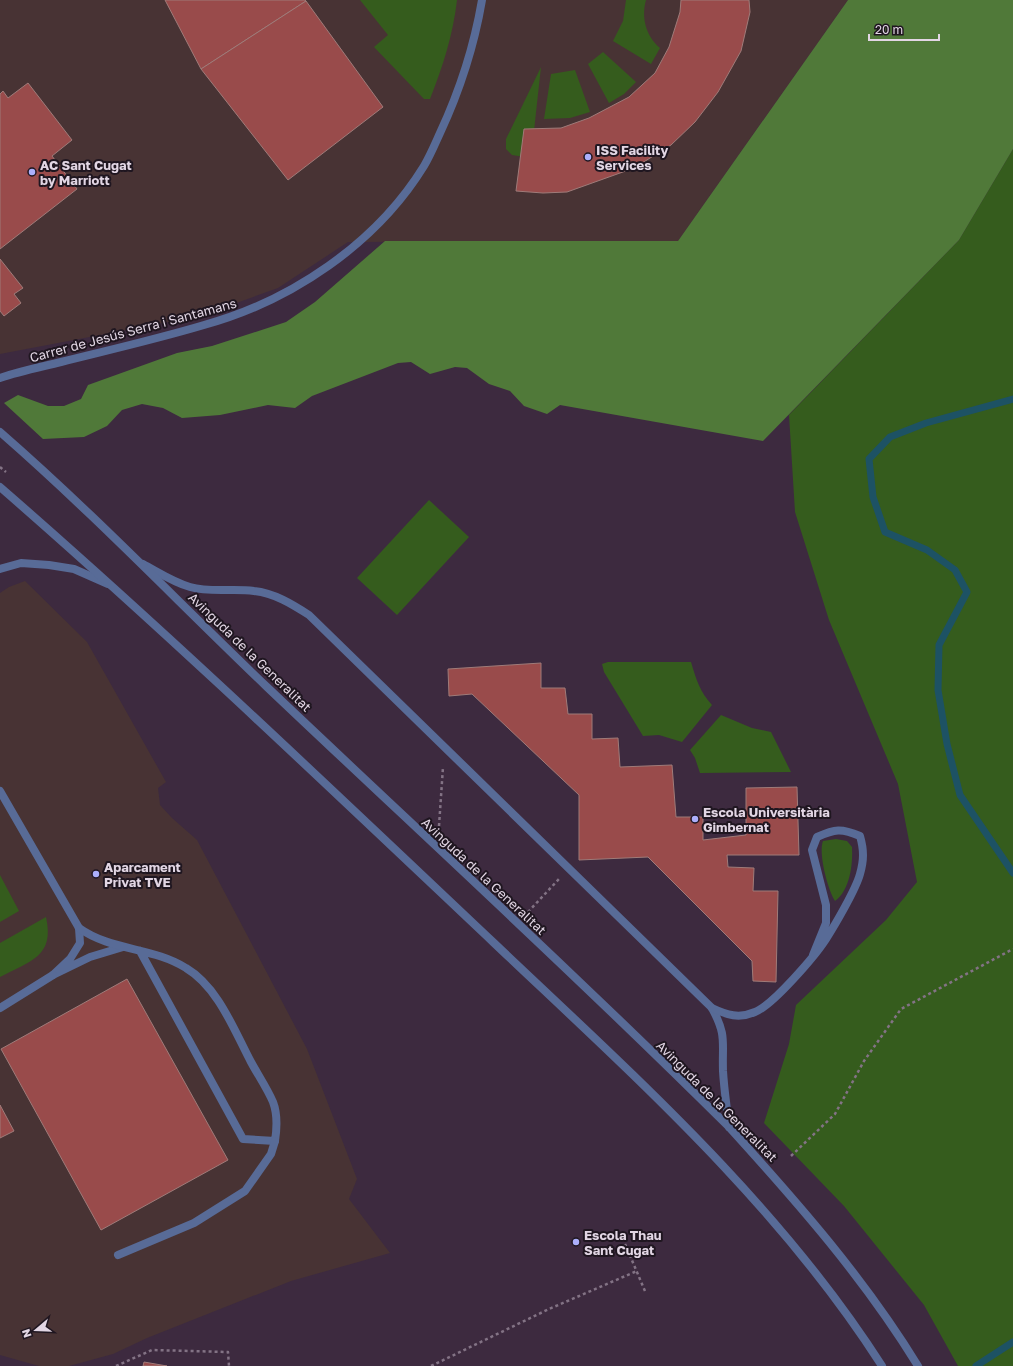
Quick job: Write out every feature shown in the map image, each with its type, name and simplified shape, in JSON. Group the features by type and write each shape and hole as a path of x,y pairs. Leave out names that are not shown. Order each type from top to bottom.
{"street":[{"name":"Carrer de Jesús Serra i Santamans","path":"1,376 205,325 244,312 281,296 311,278 340,256 376,227 398,201 424,166 452,107 466,70 476,36 482,0"},
{"name":"Avinguda de la Generalitat","path":"0,432 50,475 250,670 729,1127 797,1201 855,1273 901,1338 918,1366"},
{"path":"0,487 115,587 229,692 623,1066 708,1150 761,1206 829,1289 857,1327 882,1366"},
{"path":"0,569 21,563 74,569 115,587"},
{"path":"143,564 168,578 191,587 218,591 254,591 287,600 309,615 712,1008 721,1024 725,1042 723,1071 729,1127"},
{"path":"0,791 79,928 90,936 124,947 166,957 187,968 207,986 224,1011 273,1103 278,1126 271,1154 246,1191 194,1223 118,1255"},
{"path":"712,1008 729,1016 738,1017 754,1013 768,1006 813,955 826,939 860,875 864,852 860,836 846,830 834,830 817,837 812,850 826,905 826,923 813,955"},
{"path":"53,976 70,959 80,943 79,928"},
{"path":"0,1008 53,976 90,957 124,947"},
{"path":"140,951 243,1139 274,1141"}],"path":[{"path":"438,849 444,747"},
{"path":"517,924 569,868"},
{"path":"791,1156 835,1114 864,1061 901,1009 1013,949"},
{"path":"625,1244 645,1291"},
{"path":"431,1366 549,1310 637,1271"},
{"path":"116,1366 152,1350 228,1352 229,1366"}],"shaded area":[{"path":"0,0 848,0 678,241 348,242 278,288 200,316 0,354"},
{"path":"25,581 87,642 166,782 158,788 160,805 197,840 307,1049 357,1179 349,1199 390,1253 291,1281 147,1338 113,1354 69,1366 39,1366 0,1355 0,593 9,587"}],"green space":[{"path":"360,0 457,0 447,50 430,99 424,99 374,47 388,35"},
{"path":"626,0 646,0 644,13 646,26 651,38 660,48 651,64 613,41 623,21"},
{"path":"848,0 1013,0 1013,149 959,240 763,441 560,405 547,414 524,406 510,391 489,384 467,368 455,367 430,374 411,362 398,363 312,396 295,408 268,405 220,415 182,418 163,408 142,404 122,410 107,426 84,437 43,439 4,403 18,395 48,406 64,406 81,399 88,385 177,353 212,346 286,322 315,302 385,241 678,241"},
{"path":"603,52 636,82 624,94 609,103 588,64"},
{"path":"541,67 531,158 512,155 506,149 506,139"},
{"path":"575,70 590,112 570,118 544,119 551,74"},
{"path":"1013,149 1013,1366 958,1366 924,1305 844,1206 764,1123 789,1044 796,1005 886,920 917,882 898,784 829,620 795,512 789,415 959,240"},
{"path":"429,500 469,537 397,615 357,578"},
{"path":"608,662 691,662 699,685 704,695 712,705 682,742 659,735 643,736 604,672 602,664"},
{"path":"721,715 752,728 771,732 791,772 700,773 695,758 690,750"},
{"path":"836,839 847,841 852,847 852,854 850,876 844,890 835,901 829,889 824,872 822,847 823,841"},
{"path":"0,875 19,911 0,922"},
{"path":"46,917 48,930 47,941 38,956 30,962 0,977 0,943"}],"building":[{"path":"165,0 305,0 306,1 201,69"},
{"path":"681,0 749,0 750,12 741,51 718,92 695,122 671,145 634,168 567,192 543,193 516,191 524,129 561,128 589,118 629,97 655,73 669,47 680,12"},
{"path":"306,1 383,107 288,180 201,69"},
{"name":"AC Sant Cugat by Marriott","path":"28,83 72,140 52,156 77,189 0,249 0,94 3,91 8,98"},
{"path":"0,259 23,288 14,294 21,303 4,316 0,311"},
{"path":"541,663 541,688 565,688 568,714 592,714 592,739 618,738 620,767 672,765 676,817 703,817 703,840 746,835 746,788 797,787 799,855 727,855 728,867 754,868 753,891 778,891 776,982 753,981 752,961 648,857 579,860 579,795 472,694 449,696 448,669"},
{"path":"127,979 228,1160 101,1230 1,1049"},
{"path":"0,1105 14,1131 0,1138"},
{"path":"144,1362 167,1366 143,1366"}],"waterway":[{"path":"1013,399 926,423 890,437 869,459 873,497 885,532 927,550 955,570 967,592 939,645 938,690 947,744 960,795 1013,873"},
{"path":"976,1366 1013,1342"}],"place":[{"name":"ISS Facility Services","path":"588,157"},
{"name":"AC Sant Cugat by Marriott","path":"32,172"},
{"name":"Escola Universitària Gimbernat","path":"695,819"},
{"name":"Aparcament Privat TVE","path":"96,874"},
{"name":"Escola Thau Sant Cugat","path":"576,1242"}]}
